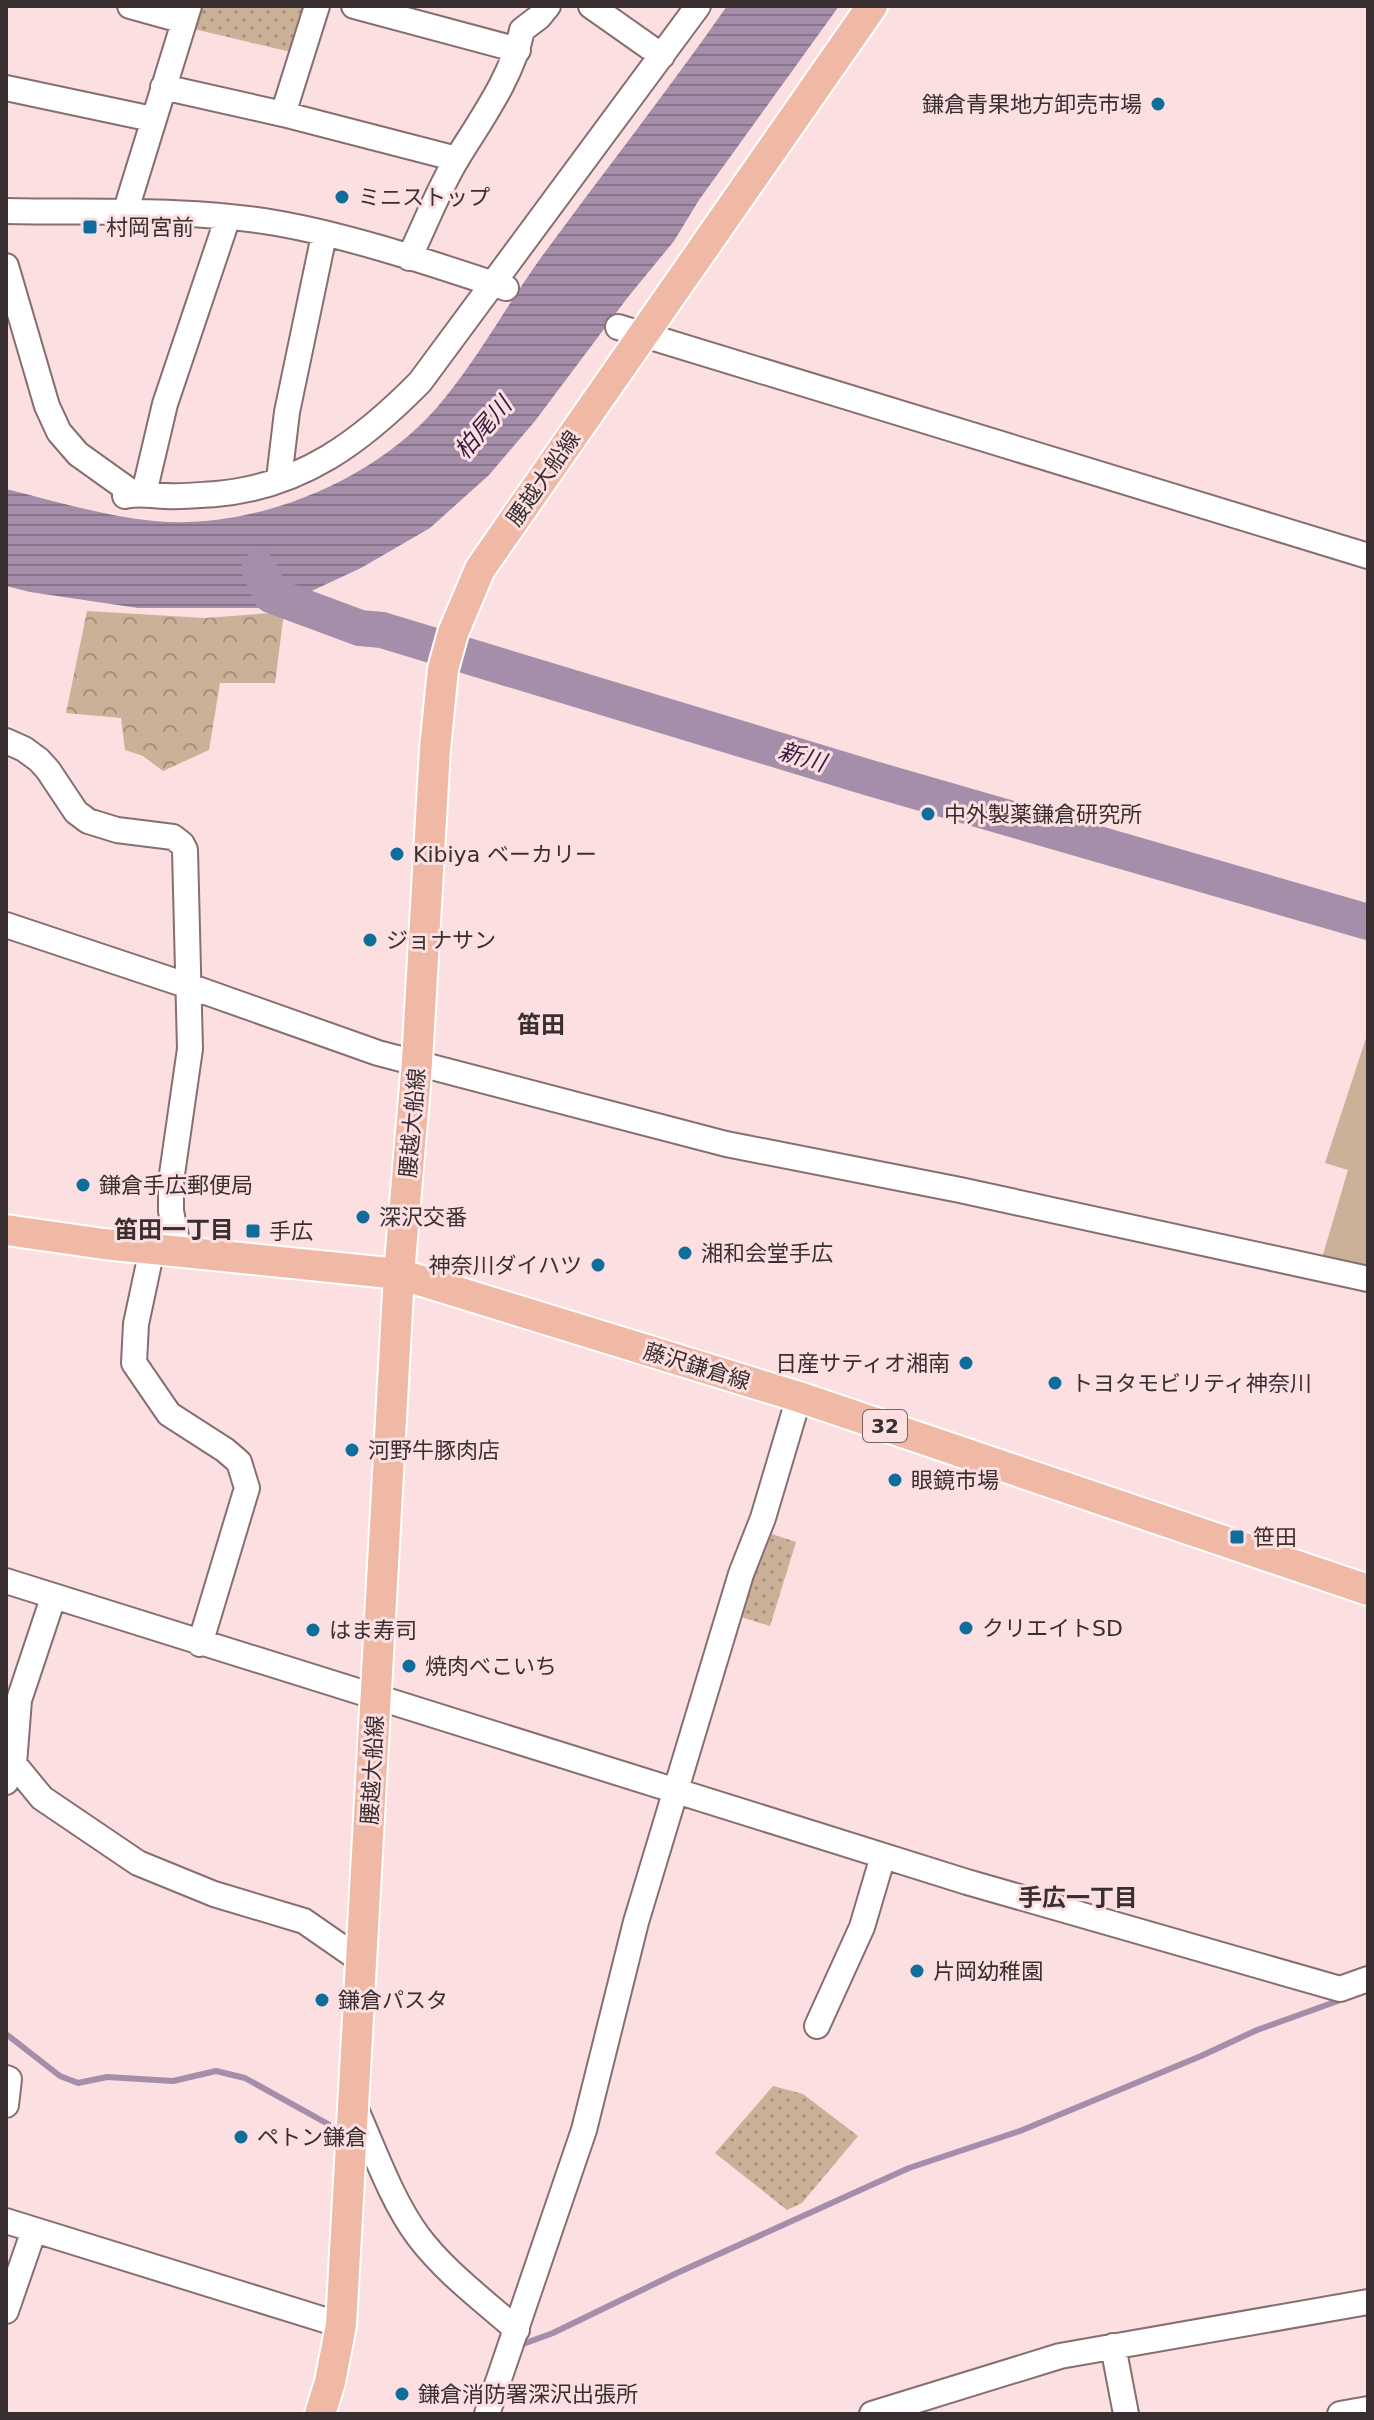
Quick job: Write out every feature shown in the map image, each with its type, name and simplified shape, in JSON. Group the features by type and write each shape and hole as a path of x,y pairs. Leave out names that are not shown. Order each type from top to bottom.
{"main road":[{"name":"腰越大船線","path":"320,2414 341,2325 399,1274 417,1062 435,749 443,669 453,633 480,569 630,331 872,6"},
{"name":"藤沢鎌倉線","path":"6,1230 399,1274 799,1397 1368,1590"}],"street":[{"path":"125,213 187,14 130,6"},
{"path":"283,114 317,6"},
{"path":"354,6 522,29"},
{"path":"409,258 457,159 474,133 522,29 548,6"},
{"path":"591,6 662,56"},
{"path":"6,266 47,406 59,432 78,454 134,494 233,493 322,463 384,419 420,382 500,286 698,6"},
{"path":"163,87 457,159"},
{"path":"6,88 152,119"},
{"path":"6,211 228,217 277,224 409,258 500,286"},
{"path":"134,494 228,217"},
{"path":"279,479 287,412 324,235"},
{"path":"630,331 1368,556"},
{"path":"6,741 39,760 76,812 88,821 117,830 173,837 182,844 187,884 190,1049 171,1181 166,1250 136,1324 134,1363 169,1414 225,1450 239,1462 246,1478 246,1498 200,1644"},
{"path":"6,925 378,1053 726,1144 960,1190 1368,1279"},
{"path":"487,2414 584,2130 636,1922 741,1574 763,1518 799,1397"},
{"path":"6,1581 967,1882 1340,1989 1368,1979"},
{"path":"53,1598 19,1700 10,1773 138,1863 214,1894 304,1921 363,1962"},
{"path":"817,2026 862,1927 883,1856"},
{"path":"6,2078 9,2079 6,2105"},
{"path":"353,2103 394,2195 419,2237 453,2274 517,2330"},
{"path":"6,2221 341,2325"},
{"path":"6,2311 34,2230"},
{"path":"872,2414 1060,2356 1368,2302"},
{"path":"1113,2346 1126,2414"},
{"path":"1340,2414 1368,2409"}],"green space":[{"path":"201,6 306,6 291,52 194,29"},
{"path":"87,611 205,618 284,612 275,683 220,683 209,750 163,771 143,756 125,750 121,718 66,713"},
{"path":"1368,1032 1368,1269 1322,1258 1348,1170 1325,1163"},
{"path":"766,1532 796,1542 770,1626 738,1616"},
{"path":"773,2086 803,2094 858,2136 802,2203 787,2210 715,2153"}],"water":[{"name":"柏尾川","path":"727,6 839,6 699,200 674,241 535,421 489,475 430,528 361,568 288,602 259,608 138,608 6,586 6,489 116,516 154,521 193,522 233,517 274,508 313,494 386,453 418,428 457,382 540,259"}],"waterway":[{"name":"新川","path":"259,569 271,595 360,628 382,630 870,778 1368,922"},
{"path":"516,2342 523,2344 553,2333 909,2168 1020,2131 1257,2030 1346,1998"},
{"path":"6,2034 60,2076 78,2083 107,2077 173,2081 216,2071 245,2078 328,2124"}],"place":[{"name":"鎌倉青果地方卸売市場","path":"1158,104"},
{"name":"ミニストップ","path":"342,197"},
{"name":"村岡宮前","path":"90,227"},
{"name":"中外製薬鎌倉研究所","path":"928,814"},
{"name":"Kibiya ベーカリー","path":"397,854"},
{"name":"ジョナサン","path":"370,940"},
{"name":"鎌倉手広郵便局","path":"83,1185"},
{"name":"深沢交番","path":"363,1217"},
{"name":"手広","path":"253,1231"},
{"name":"湘和会堂手広","path":"685,1253"},
{"name":"神奈川ダイハツ","path":"598,1265"},
{"name":"日産サティオ湘南","path":"966,1363"},
{"name":"トヨタモビリティ神奈川","path":"1055,1383"},
{"name":"河野牛豚肉店","path":"352,1450"},
{"name":"眼鏡市場","path":"895,1480"},
{"name":"笹田","path":"1237,1537"},
{"name":"クリエイトSD","path":"966,1628"},
{"name":"はま寿司","path":"313,1630"},
{"name":"焼肉べこいち","path":"409,1666"},
{"name":"片岡幼稚園","path":"917,1971"},
{"name":"鎌倉パスタ","path":"322,2000"},
{"name":"ペトン鎌倉","path":"241,2137"},
{"name":"鎌倉消防署深沢出張所","path":"402,2394"}],"district":[{"name":"笛田","path":"541,1025"},
{"name":"笛田一丁目","path":"174,1230"},
{"name":"手広一丁目","path":"1078,1898"}]}
